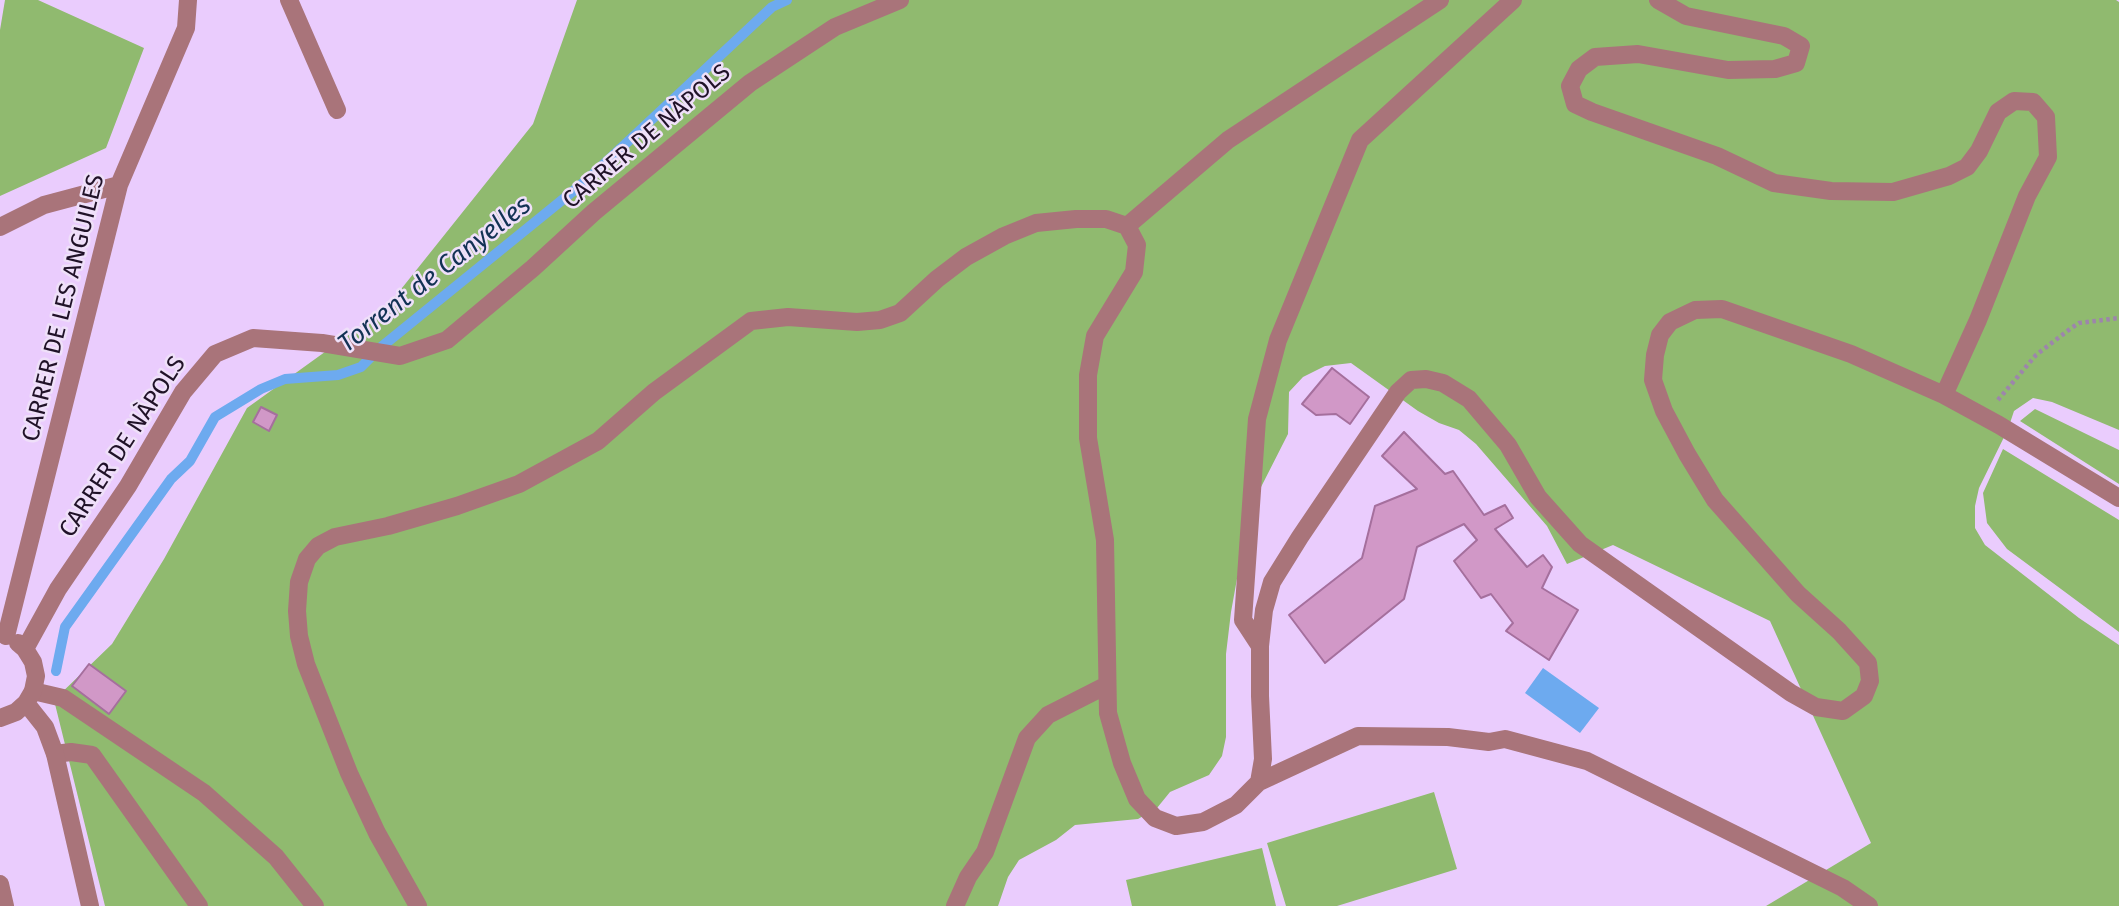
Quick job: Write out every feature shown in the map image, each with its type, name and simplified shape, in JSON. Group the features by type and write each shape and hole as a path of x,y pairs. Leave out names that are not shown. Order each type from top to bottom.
{"street":[{"name":"CARRER DE LES ANGUILES","path":"3,636 119,185 186,28 188,0"},
{"path":"289,0 337,110"},
{"name":"CARRER DE NÀPOLS","path":"25,649 58,589 128,486 183,392 215,354 253,338 322,343 400,356 447,340 533,268 594,212 750,83 835,27 900,0"},
{"path":"1127,226 1228,140 1440,0"},
{"path":"1260,646 1243,620 1257,419 1278,340 1360,140 1513,0"},
{"path":"1658,0 1686,16 1784,36 1801,46 1796,63 1775,69 1728,70 1638,54 1595,57 1579,69 1570,86 1575,104 1592,113 1717,156 1774,184 1831,191 1893,192 1949,176 1967,167 1998,113 2014,101 2033,102 2046,117 2048,157 2027,195 1978,320 1944,394"},
{"path":"0,227 44,205 119,185"},
{"path":"418,906 377,833 349,773 306,664 299,636 299,582 307,559 318,546 335,537 445,510 519,484 598,441 654,392 751,321 788,317 856,322 880,320 900,313 937,279 967,257 1004,236 1036,223 1106,219 1127,226 1137,245 1134,272 1095,336 1088,375 1088,438 1105,540 1108,713 1122,763 1137,799 1155,818 1175,826 1203,822 1236,805 1259,782 1357,736 1448,737 1489,742 1505,739 1587,761 1843,888 1869,906"},
{"path":"1259,782 1263,759 1260,646 1264,610 1272,582 1398,393 1411,380 1426,379 1443,383 1469,399 1508,445 1538,498 1580,544 1791,693 1816,707 1843,711 1864,696 1870,681 1868,663 1839,631 1798,594 1715,499 1687,454 1660,401 1654,380 1655,355 1660,335 1670,322 1695,310 1722,309 1851,354 1944,394 2119,498"},
{"path":"0,718 16,712 30,697 36,676 33,662 25,649 3,636"},
{"path":"955,906 968,877 985,852 1027,738 1048,715 1107,685"},
{"path":"30,697 55,754 90,906"},
{"path":"30,697 63,698 204,793 276,857 315,906"},
{"path":"55,754 71,752 92,755 200,906"},
{"path":"0,884 5,906"}],"path":[{"path":"1985,417 2027,364 2061,335 2079,324 2119,318"}],"green space":[{"path":"5,0 38,0 144,48 106,148 0,196 0,30"},
{"path":"577,0 2116,0 2119,2 2119,430 2052,402 2033,398 2014,411 1979,488 1975,506 1975,528 1985,545 2079,618 2119,645 2119,906 1766,906 1871,843 1770,621 1613,545 1567,564 1547,526 1476,444 1459,430 1418,411 1351,363 1325,366 1303,377 1289,392 1288,434 1259,491 1242,551 1226,654 1226,737 1222,756 1209,775 1170,792 1157,808 1138,819 1075,825 1056,840 1019,860 1008,877 998,906 105,906 54,700 112,644 164,559 247,408 386,308 533,124"},
{"path":"2035,409 2119,450 2119,484 2020,421"},
{"path":"2003,449 2119,520 2119,632 2007,549 1987,523 1983,493"},
{"path":"1434,792 1457,869 1337,906 1286,906 1267,843"},
{"path":"1262,848 1276,906 1132,906 1126,880"}],"water":[{"path":"1543,668 1599,708 1580,733 1525,693"}],"building":[{"path":"1332,368 1369,397 1350,424 1336,414 1316,415 1302,404"},
{"path":"261,407 277,415 269,431 253,422"},
{"path":"1404,432 1445,474 1453,471 1484,515 1505,505 1513,518 1495,529 1527,567 1543,555 1552,567 1542,588 1578,610 1549,660 1506,631 1513,623 1491,594 1481,598 1454,561 1477,540 1464,524 1417,547 1404,599 1325,663 1289,615 1362,558 1375,506 1417,489 1382,456"},
{"path":"89,664 126,691 109,714 72,686"}],"waterway":[{"name":"Torrent de Canyelles","path":"56,671 65,627 171,479 190,461 215,417 261,389 285,379 338,375 361,367 380,348 588,179 772,7 787,0"}]}
